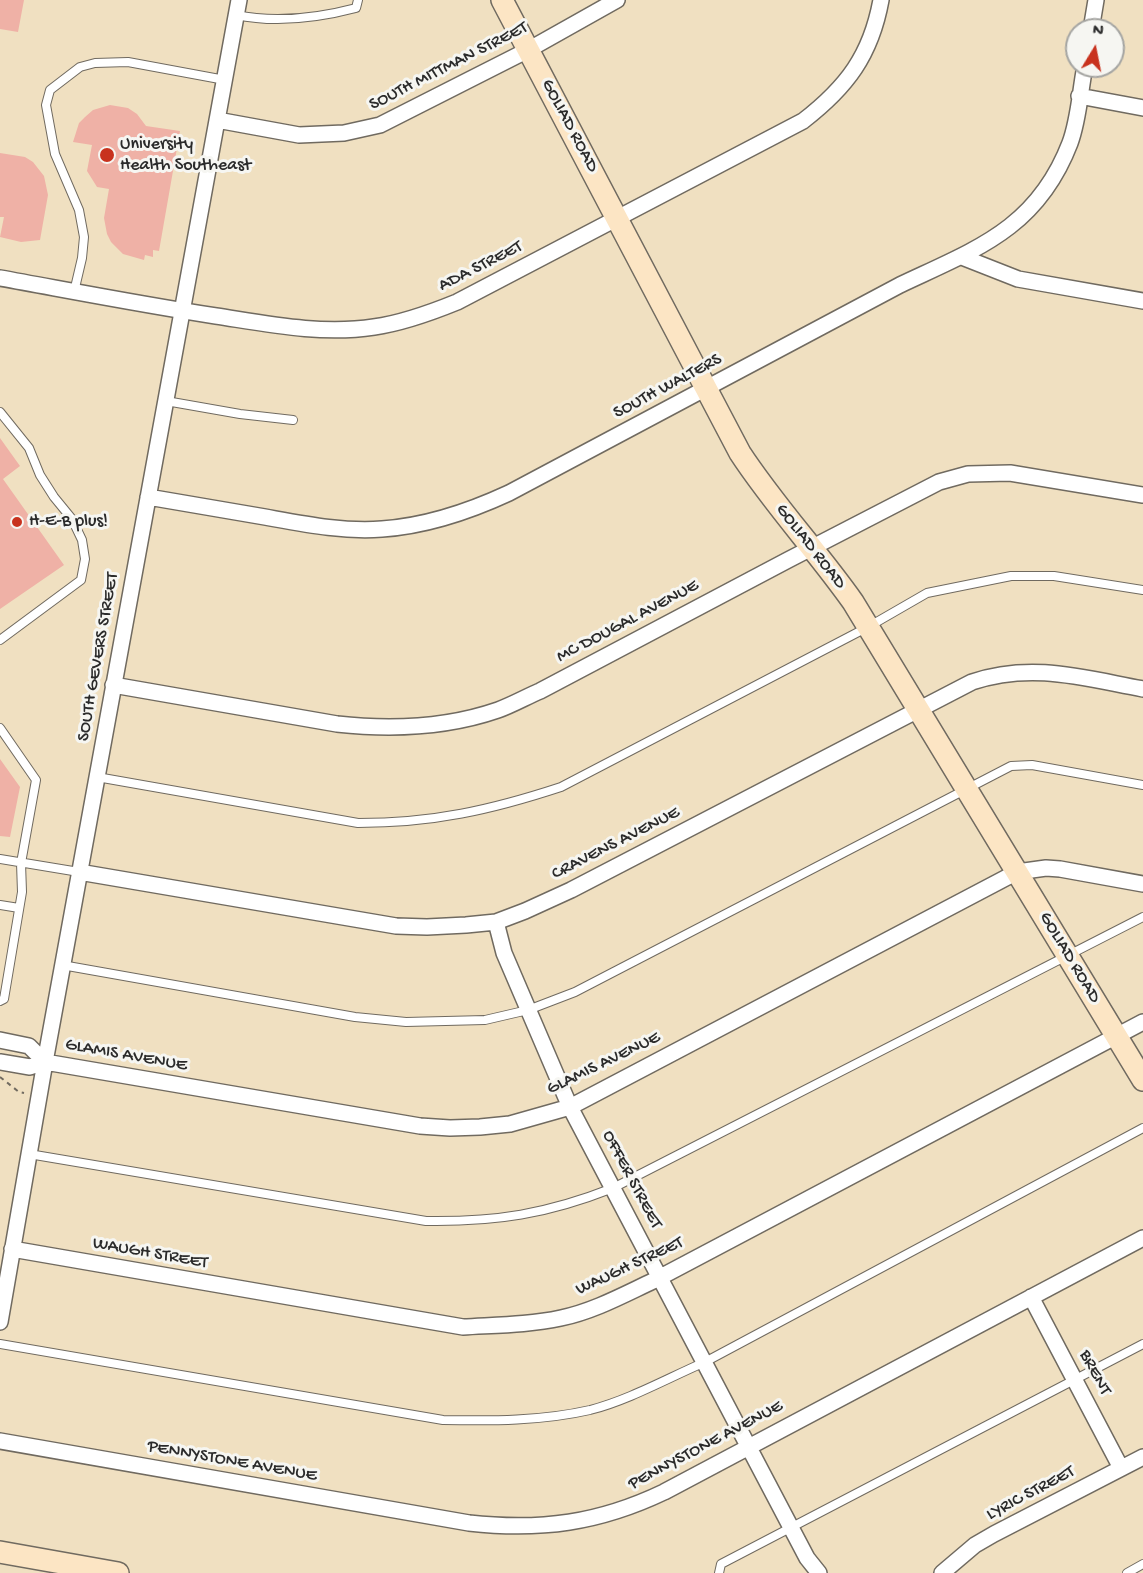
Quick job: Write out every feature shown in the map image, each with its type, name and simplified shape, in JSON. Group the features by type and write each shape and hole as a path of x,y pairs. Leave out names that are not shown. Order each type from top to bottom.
{"main road":[{"name":"GOLIAD ROAD","path":"502,0 740,453 756,477 837,579 868,627 1143,1080"},
{"path":"0,1552 118,1573"}],"street":[{"name":"SOUTH MITTMAN STREET","path":"217,120 299,135 326,135 362,130 397,118 528,50 617,0"},
{"name":"ADA STREET","path":"0,278 182,311 292,328 322,330 374,327 403,322 457,302 803,121 844,85 862,58 874,28 881,0"},
{"path":"1093,18 1096,0"},
{"name":"SOUTH GEVERS STREET","path":"0,1322 62,965 238,8"},
{"name":"SOUTH WALTERS","path":"148,497 316,526 350,529 382,529 415,525 448,518 499,498 900,285 962,257 1010,228 1024,216 1046,188 1070,141 1083,78"},
{"path":"1079,96 1143,108"},
{"path":"962,257 1018,279 1143,301"},
{"name":"MC DOUGAL AVENUE","path":"113,685 337,724 383,728 440,724 499,710 540,691 939,482 983,472 1027,475 1143,495"},
{"name":"CRAVENS AVENUE","path":"80,872 396,926 427,927 496,922 571,890 972,682 1008,672 1034,671 1143,689"},
{"name":"GLAMIS AVENUE","path":"45,1062 420,1126 480,1128 510,1124 570,1107 1017,872 1046,868 1060,869 1143,884"},
{"name":"OFFER STREET","path":"496,922 504,953 570,1107 807,1558 819,1573"},
{"name":"WAUGH STREET","path":"12,1249 463,1326 526,1324 561,1318 603,1304 660,1276 1143,1022"},
{"path":"0,1040 29,1046 45,1062 30,1067 0,1062"},
{"name":"PENNYSTONE AVENUE","path":"0,1441 457,1521 502,1527 537,1527 570,1523 625,1509 664,1492 1143,1238"},
{"name":"BRENT","path":"1031,1297 1121,1468"},
{"name":"LYRIC STREET","path":"942,1573 958,1558 985,1540 1143,1457"}],"lane":[{"path":"238,8 256,20 333,14 356,8 358,0"},
{"path":"74,292 84,237 79,210 56,154 52,138 46,105 50,90 80,67 95,63 128,62 225,80"},
{"path":"166,400 240,414 293,420"},
{"path":"0,412 29,448 40,475 72,519 82,540 85,559 81,580 0,640"},
{"path":"97,777 358,823 400,823 458,816 519,801 561,787 868,627 927,593 1011,576 1054,576 1143,590"},
{"path":"0,728 36,780 21,863 22,892 4,999 0,1001"},
{"path":"62,965 355,1017 406,1022 485,1020 528,1010 574,992 1011,766 1032,765 1143,785"},
{"path":"0,860 80,872"},
{"path":"0,905 19,908"},
{"path":"29,1154 426,1221 470,1222 522,1216 572,1204 613,1188 1143,916"},
{"path":"0,1344 443,1420 508,1420 591,1409 633,1394 705,1362 1143,1128"},
{"path":"719,1573 721,1564 1143,1344"},
{"path":"1127,1573 1143,1564"}],"path":[{"path":"0,1077 19,1092 27,1094"}],"building":[{"path":"0,0 24,0 18,32 0,29"},
{"path":"110,105 128,108 137,114 146,126 180,131 159,251 153,250 153,257 145,255 144,260 123,254 111,242 104,218 109,189 97,187 87,171 92,145 73,142 79,123 85,117 93,110"},
{"path":"0,153 25,157 33,162 44,176 48,195 40,240 21,242 0,237 4,217 0,217"},
{"name":"H-E-B plus!","path":"0,438 20,466 3,479 64,565 0,609"},
{"path":"0,759 20,787 10,837 0,836"}],"place":[{"name":"University Health Southeast","path":"107,155"},
{"name":"H-E-B plus!","path":"17,522"}]}
